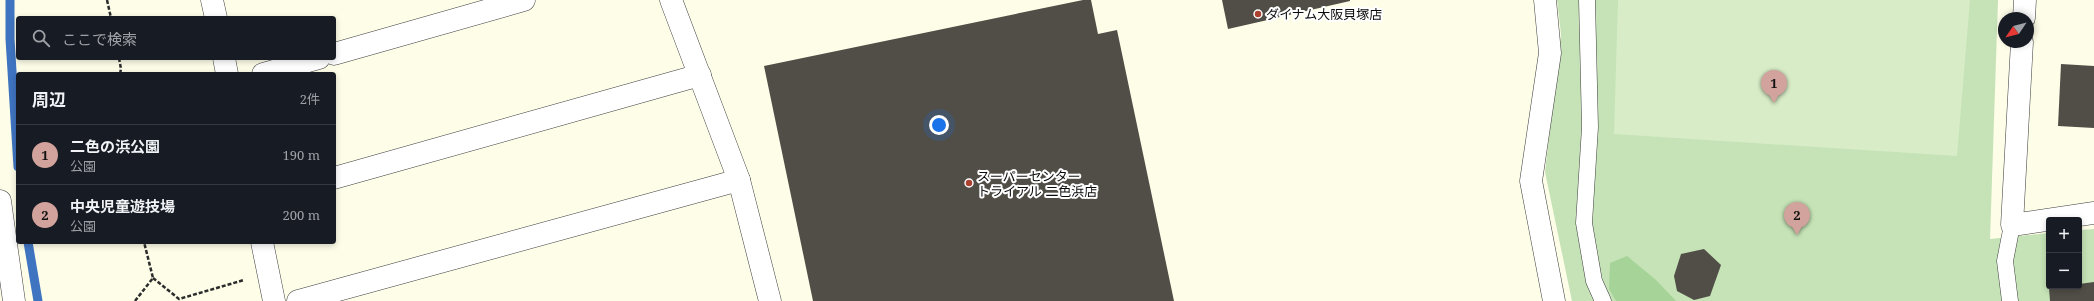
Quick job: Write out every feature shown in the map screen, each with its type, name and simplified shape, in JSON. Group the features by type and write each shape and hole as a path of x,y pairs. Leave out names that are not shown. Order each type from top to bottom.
{"street":[{"path":"212,0 216,16"},
{"path":"336,53 524,0"},
{"path":"671,0 739,180 770,301"},
{"path":"1544,0 1550,53 1531,181 1554,301"},
{"path":"2024,12 2025,0"},
{"path":"2022,48 2012,225 2094,213"},
{"path":"224,60 227,72"},
{"path":"270,72 312,60"},
{"path":"336,177 700,74"},
{"path":"298,301 739,180"},
{"path":"0,201 14,301"},
{"path":"262,244 274,301"}],"lane":[{"path":"1587,0 1590,127 1584,223 1594,281 1603,301"},
{"path":"2010,301 2005,261 2012,225"}],"path":[{"path":"107,0 111,16"},
{"path":"119,60 120,72"},
{"path":"144,244 153,278 179,299 268,273"},
{"path":"135,301 153,278"}],"green space":[{"path":"1557,0 1998,0 1990,239 2046,233 2046,289 2082,289 2082,230 2094,229 2094,301 1572,301 1545,172 1561,34"},
{"path":"1618,0 1970,0 1957,156 1614,134"},
{"path":"1627,256 1656,280 1676,301 1616,301 1609,289 1610,263"}],"building":[{"name":"スーパーセンター トライアル 二色浜店","path":"1083,0 1091,0 1098,34 1117,30 1174,301 813,301 764,66"},
{"name":"ダイナム大阪貝塚店","path":"1222,0 1350,0 1350,1 1228,29"},
{"path":"2061,64 2094,66 2094,128 2058,126"},
{"path":"1704,249 1721,265 1710,296 1694,300 1677,291 1674,276 1681,254"},
{"path":"2094,282 2094,301 2050,301 2049,289 2082,289 2082,284"}],"waterway":[{"path":"10,0 10,39 16,135"},
{"path":"28,244 38,301"}],"place":[{"name":"ダイナム大阪貝塚店","path":"1258,14"},
{"name":"二色の浜公園","path":"1774,103"},
{"name":"スーパーセンター トライアル 二色浜店","path":"969,183"},
{"name":"中央児童遊技場","path":"1797,235"}]}
